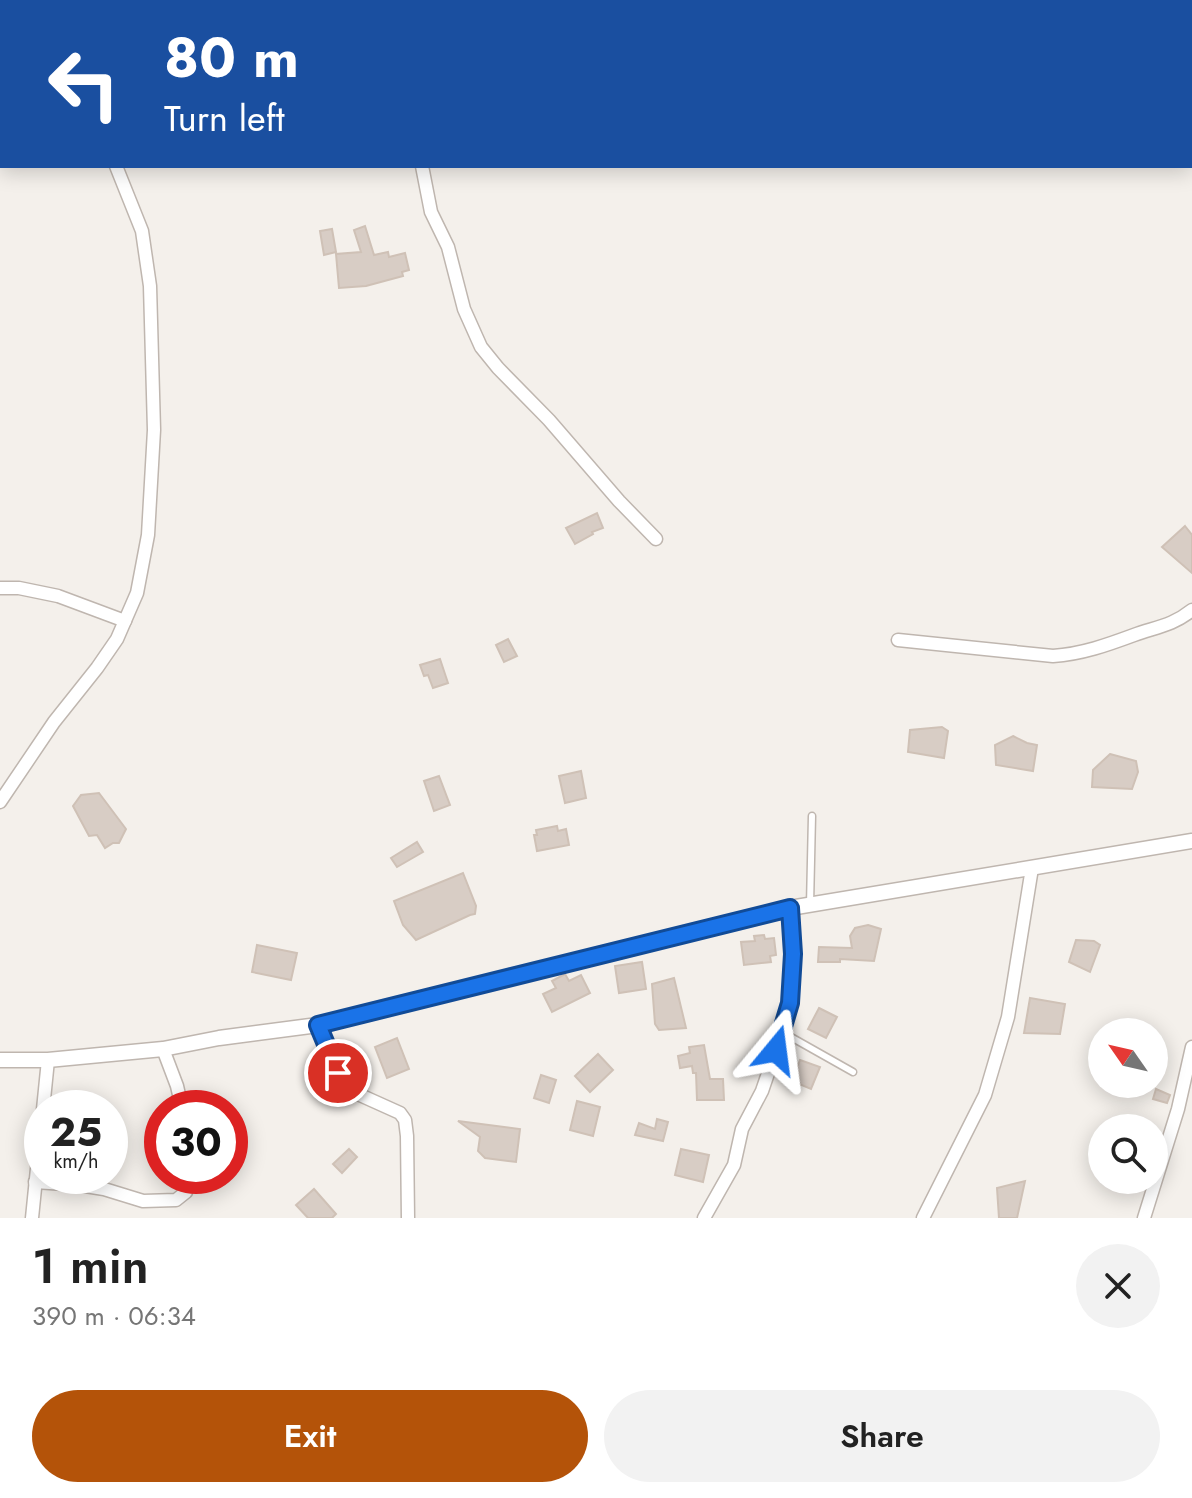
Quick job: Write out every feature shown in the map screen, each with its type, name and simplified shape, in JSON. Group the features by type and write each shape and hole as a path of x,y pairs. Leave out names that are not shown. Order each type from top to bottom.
{"street":[{"path":"0,802 54,722 117,639 137,593 148,535 154,430 150,286 142,231 117,168"},
{"path":"422,168 431,212 448,247 464,309 481,347 656,539"},
{"path":"0,588 19,588 58,596 125,621"},
{"path":"898,640 1053,656 1076,654 1166,626 1192,610"},
{"path":"0,1049 0,1060 48,1060 163,1049 318,1025 790,908 1192,841"},
{"path":"923,1218 985,1095 1008,1017 1032,868"},
{"path":"704,1218 734,1165 742,1129 762,1091 782,1032 790,1003 793,954 790,908"},
{"path":"318,1025 338,1073 349,1087 400,1113 405,1120 408,1218"},
{"path":"1144,1218 1178,1109 1192,1047"},
{"path":"163,1049 178,1090"},
{"path":"45,1090 48,1060"},
{"path":"32,1218 34,1194"},
{"path":"120,1194 143,1201 176,1200 184,1194"}],"lane":[{"path":"810,905 812,816"},
{"path":"782,1032 853,1072"}],"building":[{"path":"365,226 374,255 388,252 389,257 405,253 409,270 402,272 403,276 366,286 339,288 336,254 361,252 354,230"},
{"path":"332,229 336,252 324,255 320,231"},
{"path":"597,513 603,528 575,544 566,528"},
{"path":"1185,526 1192,535 1192,573 1162,547"},
{"path":"508,639 517,656 504,662 496,645"},
{"path":"440,659 448,683 433,688 420,665"},
{"path":"942,727 948,731 944,758 908,752 910,730"},
{"path":"1013,736 1037,745 1033,771 996,765 995,745"},
{"path":"1110,754 1136,761 1138,772 1132,789 1092,787 1093,770"},
{"path":"581,771 586,798 565,803 559,776"},
{"path":"439,776 450,805 434,811 424,781"},
{"path":"99,793 126,829 119,843 105,848 97,835 89,836 73,806 81,795"},
{"path":"557,826 558,831 566,829 569,845 537,851 536,830"},
{"path":"417,842 423,852 397,867 391,858"},
{"path":"463,873 476,906 475,914 416,940 403,925 394,901"},
{"path":"868,925 881,929 874,961 840,959 840,962 818,962 819,947 852,948 850,936 855,928"},
{"path":"764,935 765,939 774,938 776,955 770,956 771,962 744,965 741,942 755,941 754,936"},
{"path":"1076,940 1094,941 1100,945 1090,972 1069,962"},
{"path":"257,945 297,953 291,980 252,972"},
{"path":"642,962 646,989 619,993 615,966"},
{"path":"565,974 569,981 581,975 590,993 552,1012 543,994 556,988 552,981"},
{"path":"674,978 686,1028 659,1030 655,1024 652,984"},
{"path":"1030,998 1065,1004 1060,1034 1024,1033"},
{"path":"819,1008 837,1017 826,1038 808,1029"},
{"path":"397,1038 409,1069 387,1078 375,1047"},
{"path":"704,1045 710,1079 723,1079 724,1100 697,1100 696,1073 693,1073 692,1066 680,1068 678,1056 690,1053 689,1047"},
{"path":"598,1054 613,1070 590,1092 575,1076"},
{"path":"800,1060 820,1067 811,1089 792,1081"},
{"path":"541,1075 556,1080 549,1103 534,1098"},
{"path":"1170,1095 1167,1103 1153,1099 1168,1098"},
{"path":"577,1101 600,1107 593,1136 570,1130"},
{"path":"657,1119 668,1122 663,1141 635,1135 639,1123 655,1129"},
{"path":"458,1121 520,1129 516,1162 485,1158 478,1151 480,1137"},
{"path":"349,1149 357,1157 342,1173 333,1164"},
{"path":"681,1149 709,1155 703,1182 675,1175"},
{"path":"1025,1181 1017,1218 999,1218 997,1188"},
{"path":"314,1189 336,1214 332,1218 308,1218 296,1205"}],"route":[{"path":"338,1073 318,1025 790,908 793,954 790,1003 776,1050"}]}
